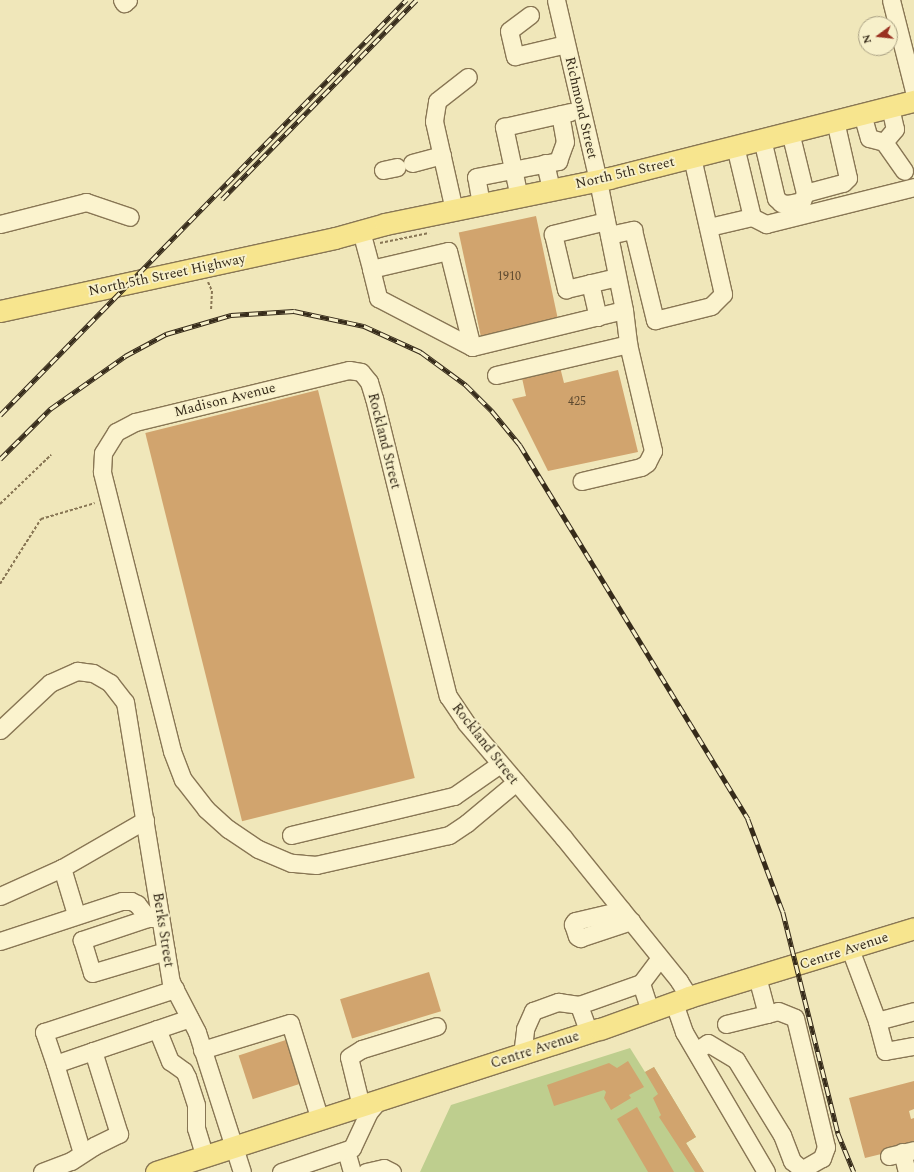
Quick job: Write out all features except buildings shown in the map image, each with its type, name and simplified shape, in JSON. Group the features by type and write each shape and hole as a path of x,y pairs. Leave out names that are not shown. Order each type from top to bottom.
{"main road":[{"name":"North 5th Street","path":"335,238 481,204 598,181 914,101"},
{"name":"North 5th Street Highway","path":"0,311 335,238"},
{"name":"Centre Avenue","path":"156,1172 522,1055 682,1000 914,928"}],"street":[{"path":"122,0 124,3 128,0"},
{"name":"Richmond Street","path":"556,0 598,181 624,310 628,344 653,452 647,463 641,467 582,481"},
{"path":"892,0 914,91"},
{"path":"530,15 509,31 515,56 566,44"},
{"path":"454,210 434,121 436,101 468,78"},
{"path":"884,142 895,129 890,107"},
{"path":"519,196 504,127 582,109"},
{"path":"481,204 476,177 558,160 566,142 560,114"},
{"path":"708,227 752,217 766,224 911,187 909,170 884,142 869,138 862,114"},
{"path":"805,193 843,183 848,178 834,121"},
{"path":"762,139 776,198 781,203 787,204 802,201 805,193 790,132"},
{"path":"735,146 752,217"},
{"path":"397,167 442,155"},
{"path":"617,277 566,289 553,234 578,228 633,230 655,320 711,306 723,294 692,157"},
{"path":"545,163 551,190"},
{"path":"0,224 86,202 130,218"},
{"path":"360,231 378,298 472,347 624,310"},
{"path":"371,269 448,251 472,347"},
{"path":"590,283 598,317"},
{"path":"496,375 628,344"},
{"name":"Madison Avenue","path":"108,499 102,472 103,453 116,432 134,422 349,370 361,372"},
{"name":"Rockland Street","path":"361,372 369,382 374,398 447,691 466,723 660,958 682,1000 684,1032 766,1172"},
{"path":"108,499 172,751 184,780 206,808 228,829 264,852 291,863 316,865 449,835 467,823 516,782"},
{"name":"Berks Street","path":"0,730 50,683 77,671 93,673 110,683 125,702 145,820 154,918 166,951 175,989 190,1018 202,1050 242,1172"},
{"path":"291,835 454,796 500,764"},
{"path":"0,896 62,868 145,820"},
{"path":"62,868 76,914"},
{"path":"0,941 76,914 130,900 154,918"},
{"path":"154,918 82,940 92,973 166,951"},
{"path":"850,949 877,1021 885,1051 914,1046"},
{"path":"522,1055 524,1030 533,1012 558,1002 579,1005 641,984 660,958"},
{"path":"757,977 767,1014"},
{"path":"641,984 650,1011"},
{"path":"82,1153 44,1032 175,989"},
{"path":"579,1005 589,1033"},
{"path":"696,1051 708,1043 736,1060 782,1135 792,1161 804,1171 822,1158 826,1147 795,1018 778,1011 726,1024"},
{"path":"877,1021 914,1011"},
{"path":"55,1064 190,1018"},
{"path":"202,1050 290,1023 320,1120"},
{"path":"281,1172 314,1167 352,1148 358,1139 370,1104 349,1057 362,1049 438,1026"},
{"path":"157,1030 170,1061 184,1070 198,1114 196,1128 205,1157"},
{"path":"42,1172 61,1166 82,1153 119,1134 93,1051"},
{"path":"198,1114 220,1106"},
{"path":"346,1151 352,1172"},
{"path":"902,1153 907,1172"},
{"path":"366,1172 384,1168 392,1172"}],"path":[{"path":"207,281 212,291 211,311"},
{"path":"0,504 51,455"},
{"path":"0,584 41,519 108,499"}],"green space":[{"path":"630,1048 645,1072 654,1067 696,1137 686,1143 704,1172 420,1172 451,1105"}],"railway":[{"path":"0,415 406,0"},
{"path":"222,199 416,0"},
{"path":"0,459 50,409 125,356 166,334 231,315 294,311 364,326 421,352 466,385 492,411 520,445 748,819 783,912 838,1133 854,1172"}]}
